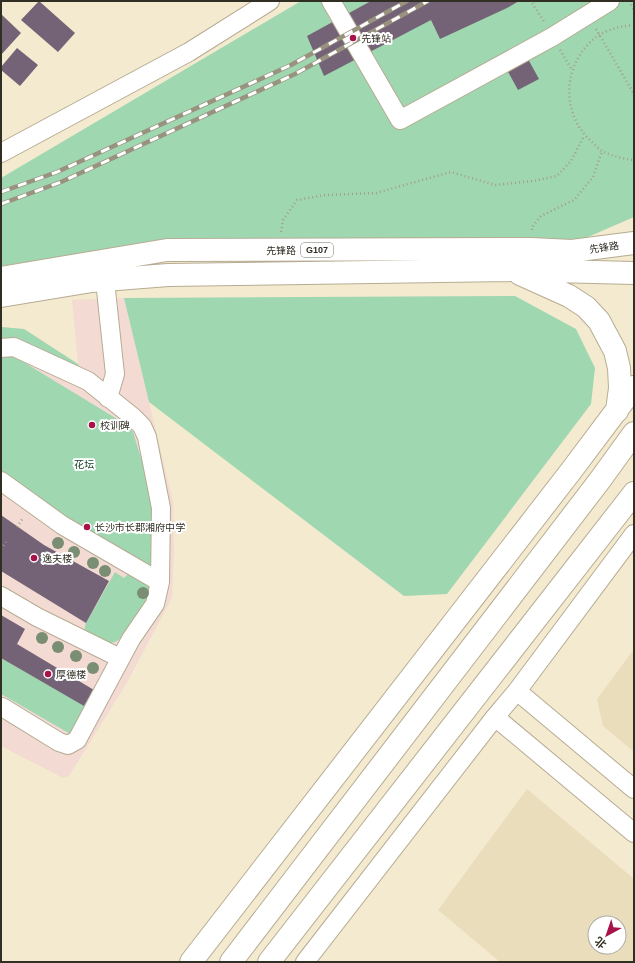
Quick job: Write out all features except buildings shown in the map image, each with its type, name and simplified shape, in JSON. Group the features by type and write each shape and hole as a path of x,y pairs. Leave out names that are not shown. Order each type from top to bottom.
{"main road":[{"path":"592,249 634,231"},
{"name":"先锋路","path":"1,278 167,250 531,249 572,251 634,243"},
{"path":"512,270 568,296 586,307 599,321 615,351 619,368 620,388 617,410 600,480"},
{"path":"1,296 92,281 168,274 512,270 634,273"},
{"path":"191,962 571,471 634,387"},
{"path":"231,962 600,480 634,433"},
{"path":"269,962 634,493"}],"street":[{"path":"1,153 190,52 270,1"},
{"path":"331,1 400,120 552,37 610,1"},
{"path":"105,281 116,374 108,398"},
{"path":"1,348 14,347 88,381 133,417 142,426 147,438 161,508 160,582 155,604 120,658 77,740 68,745 59,742 1,708"},
{"path":"1,481 62,526 160,582"},
{"path":"305,962 517,691 634,534"},
{"path":"1,596 37,617 120,658"},
{"path":"517,691 634,789"},
{"path":"495,718 634,833"}],"path":[{"path":"629,1 634,10"},
{"path":"588,15 634,94"},
{"path":"634,25 620,26 600,35 583,50 572,71 568,93 573,116 584,136 602,151 623,159 634,160"},
{"path":"278,250 283,220 297,200 325,195 376,193 451,172 495,185 533,181 558,176 571,161 584,136"},
{"path":"531,249 532,227 541,216 574,200 593,177 602,151"},
{"path":"1,549 6,542"}],"shaded area":[{"name":"长沙市长郡湘府中学","path":"124,298 173,502 174,552 172,598 125,686 69,776 63,778 1,746 1,327 24,329 78,364 72,300"},
{"path":"634,649 634,752 603,726 597,699"},
{"path":"527,789 634,879 634,962 500,962 438,910"}],"green space":[{"path":"301,1 634,1 634,217 581,240 177,239 1,266 1,178"},
{"path":"515,296 576,329 595,368 591,404 447,594 404,596 149,402 124,298"},
{"path":"1,327 24,329 78,364 85,377 1,343"},
{"name":"花坛","path":"7,352 127,425 133,432 144,468 154,518 151,565 144,564 66,520 1,471 1,353"},
{"path":"115,572 124,578 131,574 144,579 152,589 150,602 127,635 115,642 106,644 83,635 86,623"},
{"path":"1,658 88,708 72,735 1,694"}],"railway":[{"path":"1,192 57,172 291,65 407,1"},
{"path":"1,204 61,182 295,74 428,1"}],"place":[{"name":"先锋站","path":"353,38"},
{"name":"校训碑","path":"92,425"},
{"name":"长沙市长郡湘府中学","path":"87,527"},
{"name":"逸夫楼","path":"34,558"},
{"name":"厚德楼","path":"48,674"}]}
